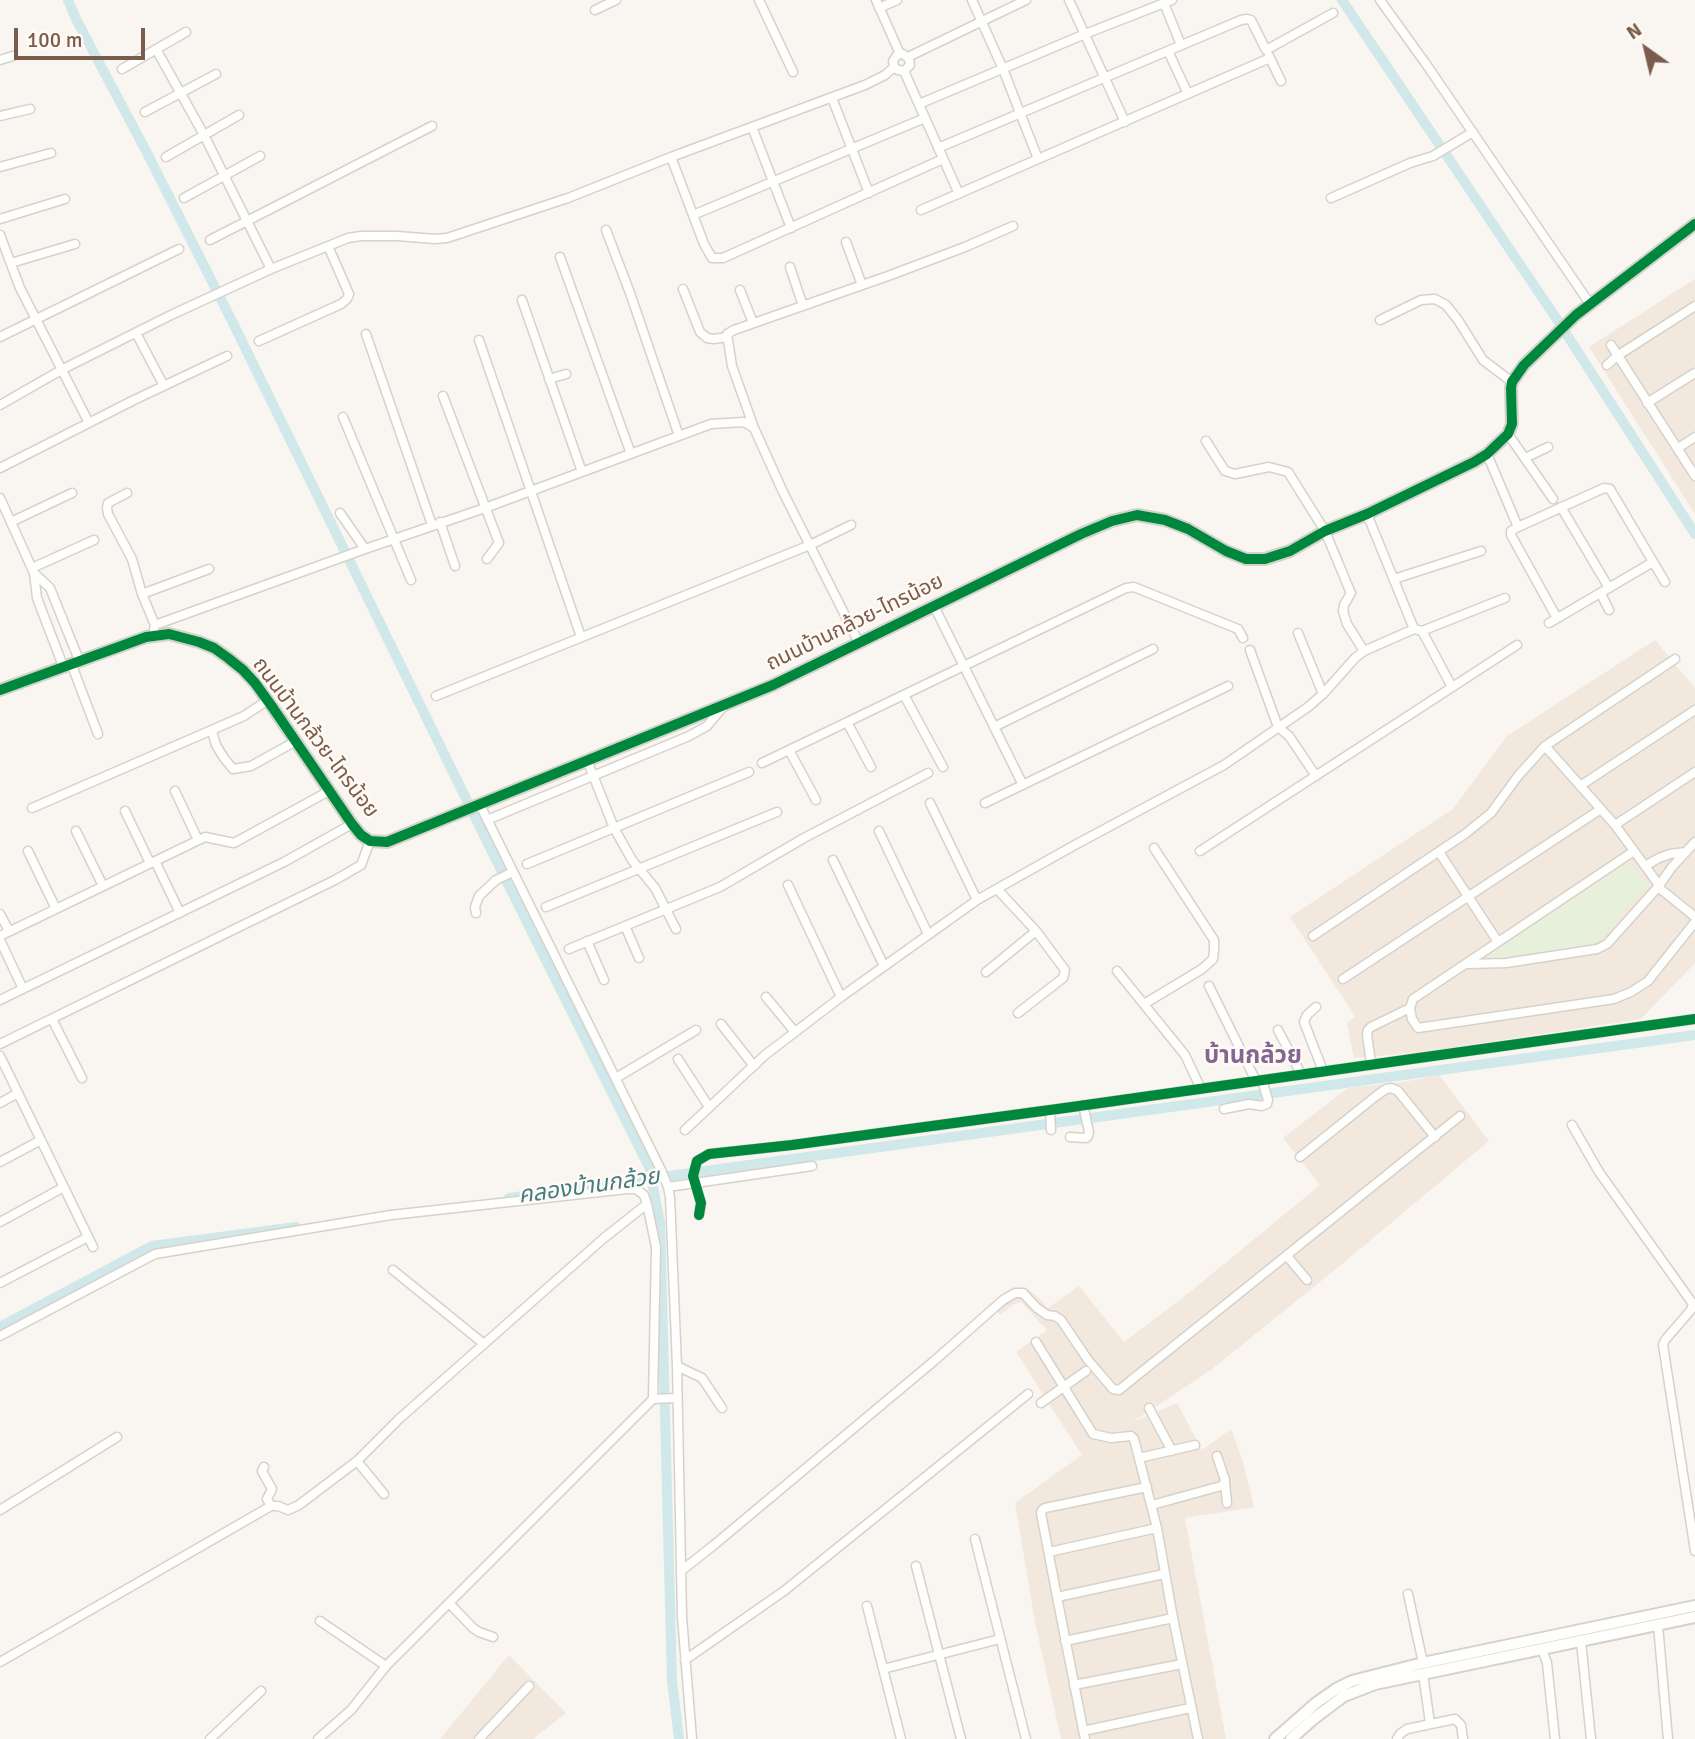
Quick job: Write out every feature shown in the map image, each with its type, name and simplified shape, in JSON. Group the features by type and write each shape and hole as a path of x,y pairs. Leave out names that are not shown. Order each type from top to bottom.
{"street":[{"path":"596,10 616,0"},
{"path":"759,0 793,72"},
{"path":"897,0 878,4 910,65 904,71"},
{"path":"972,0 1003,69 1038,159"},
{"path":"0,405 63,369 136,333 271,269 348,238 447,238 568,198 865,85 894,67 894,58 1026,0"},
{"path":"1069,0 1125,122"},
{"path":"1380,0 1590,304"},
{"path":"919,104 1168,2 1181,45"},
{"path":"922,210 1188,94 1268,54 1333,13"},
{"path":"938,148 1247,19 1253,24 1281,81"},
{"path":"122,69 186,32"},
{"path":"156,49 182,92 271,269"},
{"path":"1168,51 1188,94"},
{"path":"0,60 13,56"},
{"path":"894,67 904,71"},
{"path":"904,71 958,194"},
{"path":"145,112 216,74"},
{"path":"832,98 869,193"},
{"path":"0,116 30,109"},
{"path":"166,157 239,115"},
{"path":"693,215 925,118"},
{"path":"209,240 432,126"},
{"path":"752,127 791,228"},
{"path":"1331,198 1410,163 1433,156 1472,132"},
{"path":"0,167 51,153"},
{"path":"184,198 260,156"},
{"path":"671,157 704,244 712,258 723,258 943,159"},
{"path":"0,219 65,199"},
{"path":"1553,499 1508,434 1511,424 1512,382 1524,365 1576,315 1695,224"},
{"path":"859,643 754,428 732,366 727,334 965,247 1013,226"},
{"path":"606,230 679,436"},
{"path":"0,234 20,288 89,423"},
{"path":"846,242 862,285"},
{"path":"11,263 75,244"},
{"path":"259,341 347,299 349,294 328,246"},
{"path":"0,337 179,249"},
{"path":"560,257 631,454"},
{"path":"790,267 803,306"},
{"path":"683,289 699,331 707,338 727,337"},
{"path":"740,290 753,323"},
{"path":"1380,320 1421,300 1435,299 1446,305 1458,320 1483,360 1512,382"},
{"path":"522,300 582,472"},
{"path":"1607,365 1695,306"},
{"path":"136,333 164,386"},
{"path":"366,334 436,524 455,566"},
{"path":"479,340 582,638"},
{"path":"1611,345 1695,476"},
{"path":"0,468 227,356"},
{"path":"1647,403 1695,373"},
{"path":"549,379 566,374"},
{"path":"443,396 499,543 487,559"},
{"path":"343,417 411,580"},
{"path":"127,492 108,503 108,514 132,559 154,630 332,561 485,508 711,424 744,422 754,428"},
{"name":"ถนนบ้านกล้วย-ไทรน้อย","path":"0,690 139,639 154,630 214,648 243,670 268,701 352,824 370,841 387,842 772,685 1081,534 1125,517 1150,516 1165,520 1246,559 1277,556 1474,462 1508,434"},
{"path":"1678,448 1695,437"},
{"path":"1206,441 1225,471 1235,474 1269,467 1288,472 1325,531 1351,593 1343,611 1347,624 1364,651"},
{"path":"1525,458 1548,447"},
{"path":"1487,454 1518,527"},
{"path":"1653,562 1553,621 1510,534 1518,527 1609,488 1665,582"},
{"path":"10,522 72,494"},
{"path":"0,498 33,571 37,598 71,663"},
{"path":"1561,508 1609,588"},
{"path":"340,513 365,549"},
{"path":"1367,514 1418,630 1452,687"},
{"path":"436,696 810,545 851,525"},
{"path":"33,571 94,540"},
{"path":"1394,579 1481,551"},
{"path":"142,594 209,569"},
{"path":"33,571 50,588 71,663 98,734"},
{"path":"762,763 1130,587 1238,629 1244,638"},
{"path":"1601,594 1609,610"},
{"path":"685,1130 795,1032 977,900 1224,765 1308,707 1364,651 1505,598"},
{"path":"934,606 1023,785"},
{"path":"1298,633 1323,694"},
{"path":"1200,851 1517,645"},
{"path":"994,727 1153,649"},
{"path":"1250,650 1278,727 1289,736 1316,776"},
{"path":"1313,936 1465,834 1491,813 1518,776 1545,746 1675,659"},
{"path":"985,803 1228,686"},
{"path":"904,695 943,767"},
{"path":"32,807 212,731 268,701"},
{"path":"487,820 689,736 707,726 724,706"},
{"path":"1580,786 1695,710"},
{"path":"847,722 871,767"},
{"path":"212,731 220,751 233,769 251,766 296,741"},
{"path":"1545,746 1615,825 1645,866 1658,886 1695,920 1648,981 1614,999 1418,1028 1412,1019 1410,1008 1413,999 1634,851"},
{"path":"789,750 816,800"},
{"path":"587,760 614,828 632,860 655,888 676,929"},
{"path":"527,864 750,772"},
{"path":"1615,825 1695,772"},
{"path":"569,949 720,887 804,838 928,773"},
{"path":"175,791 198,840"},
{"path":"3,936 205,837 234,843 329,791"},
{"path":"930,803 977,900"},
{"path":"479,806 662,1170 670,1197 681,1571 692,1739"},
{"path":"1343,979 1601,809"},
{"path":"125,811 180,913"},
{"path":"546,907 777,812"},
{"path":"0,1000 284,862 352,824"},
{"path":"76,831 103,886"},
{"path":"879,831 928,934"},
{"path":"0,1044 335,880 361,865 370,841"},
{"path":"1466,964 1506,963 1597,949 1607,944 1695,842"},
{"path":"1144,1004 1202,969 1213,959 1214,951 1214,940 1154,848"},
{"path":"28,851 55,909"},
{"path":"1439,852 1498,942"},
{"path":"1645,866 1670,854 1686,852"},
{"path":"833,860 884,966"},
{"path":"476,913 479,896 496,880 511,872"},
{"path":"788,886 841,997"},
{"path":"997,889 1036,931 1066,974 1018,1013"},
{"path":"0,914 3,936 23,989"},
{"path":"625,926 639,958"},
{"path":"986,972 1036,931"},
{"path":"587,941 604,980"},
{"path":"1117,971 1185,1055 1200,1089"},
{"path":"1209,986 1268,1100 1267,1104 1262,1106 1250,1104 1224,1110"},
{"path":"766,997 795,1032"},
{"path":"1316,1007 1304,1022 1323,1071"},
{"path":"1371,1064 1368,1030 1410,1008"},
{"path":"52,1019 82,1077"},
{"path":"699,1215 701,1203 694,1180 697,1161 709,1154 1261,1083 1301,1074 1695,1019"},
{"path":"721,1024 754,1066"},
{"path":"616,1078 696,1030"},
{"path":"1278,1031 1301,1074"},
{"path":"0,1056 93,1247"},
{"path":"678,1059 709,1107"},
{"path":"1300,1157 1386,1089 1391,1088 1398,1091 1435,1137"},
{"path":"0,1103 18,1093"},
{"path":"1070,1138 1088,1136 1084,1107"},
{"path":"1050,1111 1051,1128"},
{"path":"681,1571 934,1361 1003,1300 1015,1293 1023,1293 1037,1308 1061,1320 1088,1360 1113,1389 1119,1390 1460,1116"},
{"path":"1572,1125 1599,1172 1694,1304 1663,1345 1695,1550"},
{"path":"0,1162 41,1140"},
{"path":"667,1184 812,1166"},
{"path":"0,1222 64,1187"},
{"path":"0,1336 155,1254 391,1215 636,1189 644,1195 648,1204 656,1247 656,1399"},
{"path":"0,1662 271,1506 288,1510 294,1508 357,1461 400,1419 604,1238 648,1204"},
{"path":"0,1283 88,1237"},
{"path":"1287,1256 1307,1280"},
{"path":"393,1270 484,1344"},
{"path":"1036,1342 1093,1434 1111,1438 1133,1437 1157,1528 1198,1739"},
{"path":"677,1366 702,1378 722,1408"},
{"path":"1041,1403 1086,1371"},
{"path":"685,1660 784,1591 1028,1394"},
{"path":"321,1738 351,1710 386,1666 656,1399 674,1398"},
{"path":"1149,1408 1172,1451"},
{"path":"0,1510 117,1437"},
{"path":"1139,1458 1195,1446"},
{"path":"1217,1456 1225,1480 1227,1503"},
{"path":"357,1461 384,1494"},
{"path":"264,1467 263,1474 272,1489 267,1499 271,1506"},
{"path":"1152,1505 1224,1483"},
{"path":"1147,1487 1045,1508 1041,1513 1073,1685 1084,1735 1191,1708"},
{"path":"1049,1552 1157,1528"},
{"path":"975,1539 1026,1739"},
{"path":"916,1566 961,1739"},
{"path":"1057,1597 1164,1574"},
{"path":"1408,1594 1423,1669 1430,1723"},
{"path":"449,1603 472,1628 493,1637"},
{"path":"867,1606 901,1739"},
{"path":"1291,1739 1344,1696 1375,1684 1423,1669 1695,1606"},
{"path":"1275,1739 1316,1703 1352,1681 1542,1649 1695,1617"},
{"path":"1065,1641 1173,1618"},
{"path":"320,1621 386,1666"},
{"path":"1658,1625 1668,1739"},
{"path":"883,1669 1000,1639"},
{"path":"1581,1641 1591,1739"},
{"path":"1542,1649 1547,1663 1555,1739"},
{"path":"1073,1685 1182,1664"},
{"path":"480,1739 529,1686"},
{"path":"210,1739 261,1691"},
{"path":"1397,1739 1406,1729 1457,1720 1461,1725 1463,1739"}],"shaded area":[{"path":"1695,279 1695,514 1589,347"},
{"path":"1655,640 1695,688 1695,963 1641,1019 1422,1052 1354,1058 1347,1023 1355,1016 1290,917 1453,809 1507,736"},
{"path":"1439,1075 1489,1141 1212,1369 1131,1423 1177,1403 1202,1450 1231,1429 1243,1462 1254,1507 1185,1518 1226,1739 1061,1739 1035,1622 1015,1503 1082,1455 1016,1352 1047,1330 1021,1302 1012,1305 1000,1315 993,1306 1011,1289 1025,1287 1048,1308 1079,1286 1124,1342 1190,1292 1320,1185 1283,1138 1348,1088"},
{"path":"509,1655 566,1713 533,1739 440,1739"}],"green space":[{"path":"1630,862 1648,885 1602,939 1591,945 1489,958 1487,956"}],"waterway":[{"path":"68,0 233,323 649,1167 660,1223 672,1680 679,1739"},
{"path":"1342,0 1558,321 1695,534"},
{"name":"คลองบ้านกล้วย","path":"509,1198 1695,1035"},
{"name":"คลองบ้านกล้วย","path":"0,1327 152,1246 296,1227"}],"cycle path":[{"path":"0,690 146,637 169,634 199,642 228,658 255,683 361,835 370,841 387,842 773,685 1112,521 1137,515 1165,520 1246,559 1265,559 1290,551 1325,531 1367,514 1487,454 1508,434 1512,424 1512,382 1524,365 1576,315 1695,224"},
{"path":"699,1215 701,1203 693,1176 697,1161 709,1154 1072,1107 1695,1019"}],"district":[{"name":"บ้านกล้วย","path":"1253,1057"}]}
